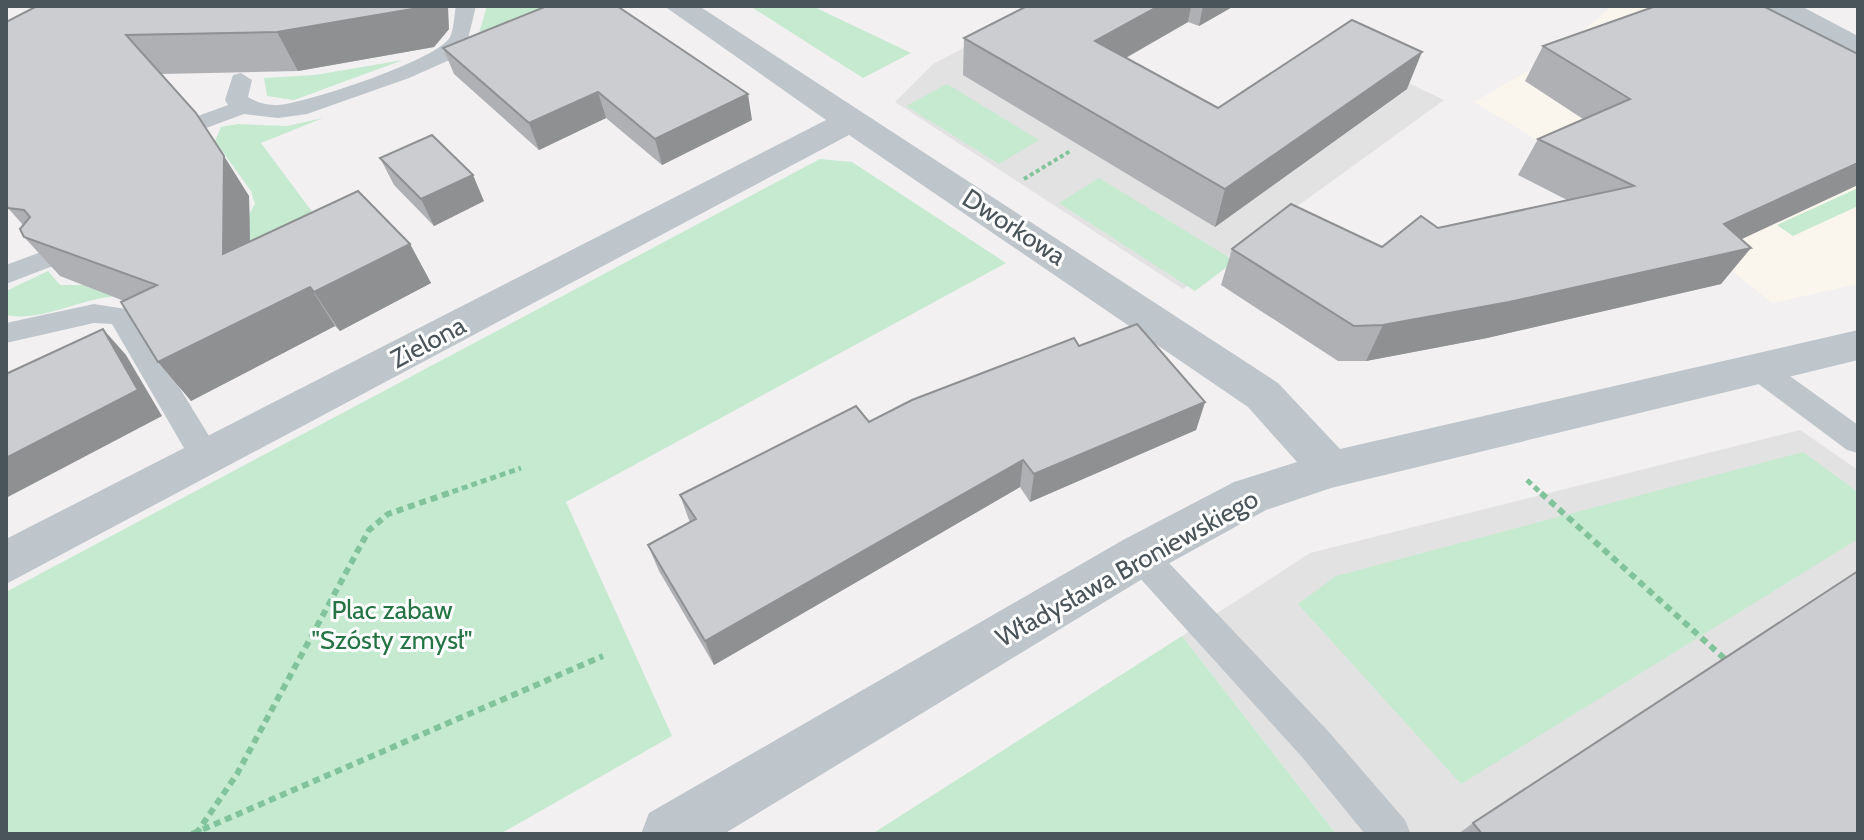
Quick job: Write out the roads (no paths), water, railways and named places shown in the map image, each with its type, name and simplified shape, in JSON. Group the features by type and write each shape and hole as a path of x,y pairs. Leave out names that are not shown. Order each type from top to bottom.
{"street":[{"name":"Dworkowa","path":"679,6 1263,395 1331,470"},
{"path":"1779,6 1858,49"},
{"name":"Zielona","path":"6,563 851,120"},
{"name":"Władysława Broniewskiego","path":"670,834 1140,555 1250,496 1331,470 1858,345"}],"lane":[{"path":"206,121 242,107 282,113 321,103 425,63 460,39 466,6"},
{"path":"241,80 236,100 242,107"},
{"path":"6,275 49,258"},
{"path":"6,333 37,330 97,313 111,312 122,317 206,458"},
{"path":"1759,369 1858,441"},
{"path":"1140,555 1315,744 1391,834"}],"park label":[{"name":"Plac zabaw \"Szósty zmysł\"","path":"392,625"}]}
